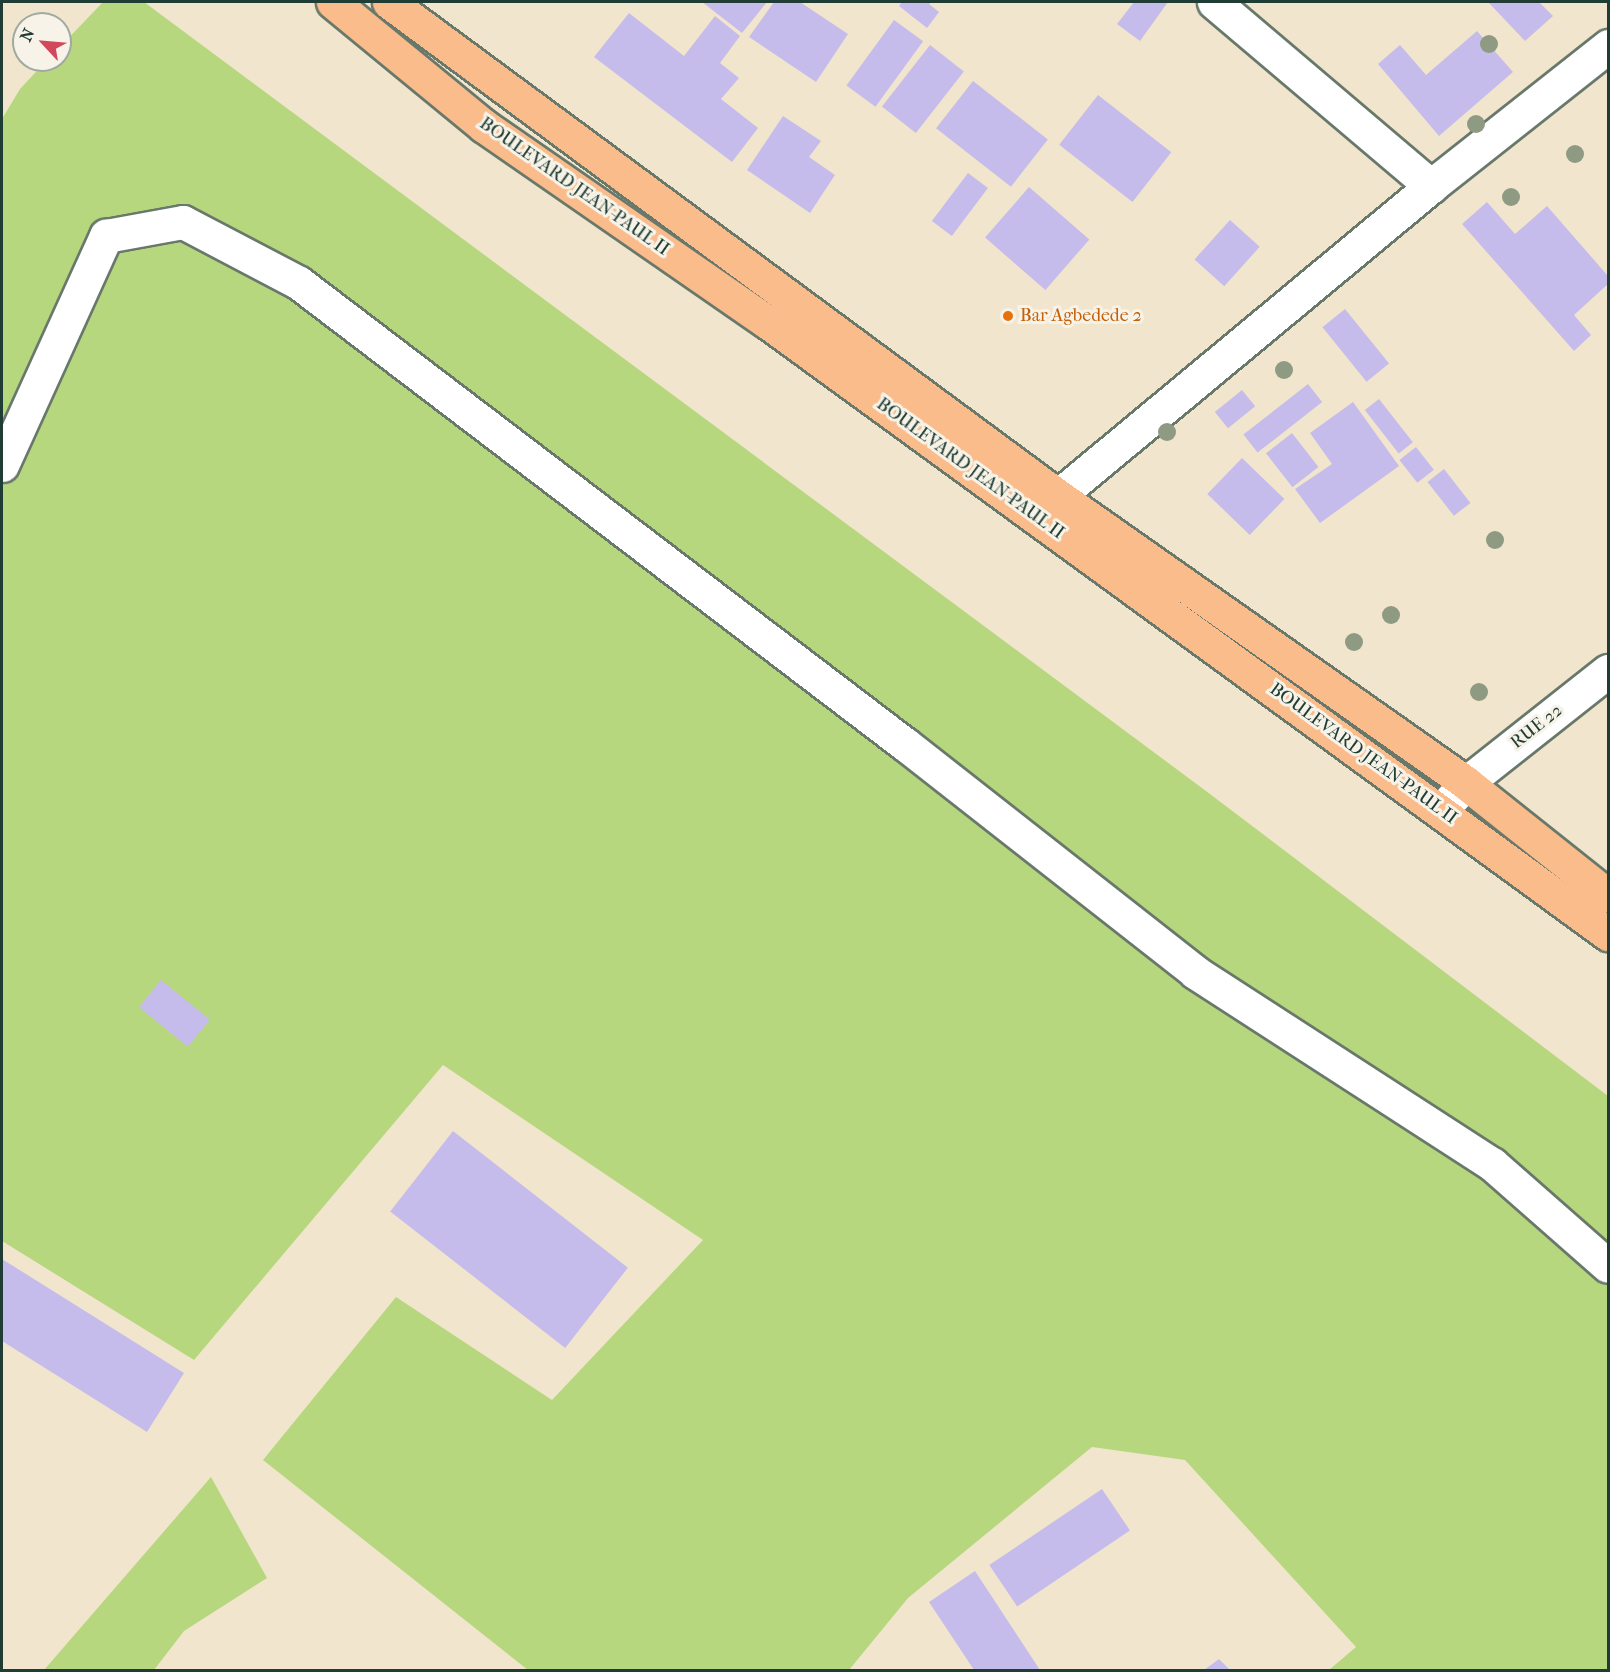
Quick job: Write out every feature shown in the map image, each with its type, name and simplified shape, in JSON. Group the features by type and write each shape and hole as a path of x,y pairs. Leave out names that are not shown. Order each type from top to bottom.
{"main road":[{"name":"BOULEVARD JEAN-PAUL II","path":"333,2 484,126 766,321 1441,810 1608,934"},
{"name":"BOULEVARD JEAN-PAUL II","path":"389,2 1058,496 1466,783 1608,896"}],"street":[{"path":"1214,2 1431,186"},
{"path":"1058,496 1431,186 1608,46"},
{"path":"2,465 106,236 183,222 299,283 906,745 1195,972 1492,1164 1608,1266"},
{"name":"RUE 22","path":"1441,810 1466,783 1608,671"}],"green space":[{"path":"103,2 144,2 1206,791 1608,1096 1608,1670 1329,1670 1356,1647 1185,1460 1092,1447 908,1598 849,1670 528,1670 263,1460 396,1297 552,1400 703,1240 443,1065 194,1360 2,1241 2,119 20,89 36,72 72,72 72,34"},
{"path":"211,1477 267,1578 184,1631 154,1670 44,1670"}],"building":[{"path":"702,2 767,2 742,33"},
{"path":"774,2 800,2 848,34 816,82 749,37"},
{"path":"902,2 932,2 929,4 939,12 927,28 899,6"},
{"path":"1134,2 1168,2 1140,41 1117,24"},
{"path":"1488,2 1539,2 1553,16 1525,41"},
{"path":"629,13 684,56 715,16 740,36 720,63 739,78 721,99 758,128 732,162 594,57"},
{"path":"894,20 923,41 876,107 846,86"},
{"path":"1477,31 1513,72 1439,136 1378,64 1400,45 1426,75"},
{"path":"930,45 964,71 916,133 882,106"},
{"path":"973,81 1048,139 1011,187 936,128"},
{"path":"1098,95 1171,152 1132,202 1059,145"},
{"path":"783,116 821,141 809,157 835,175 810,213 747,170"},
{"path":"968,173 988,188 952,236 932,221"},
{"path":"1029,187 1089,239 1045,290 985,238"},
{"path":"1487,202 1515,234 1547,206 1608,276 1608,284 1574,315 1591,335 1574,351 1462,224"},
{"path":"1230,220 1260,247 1224,286 1195,259"},
{"path":"1345,309 1389,363 1367,382 1322,327"},
{"path":"1308,384 1322,402 1258,453 1243,434"},
{"path":"1242,390 1255,406 1228,428 1215,412"},
{"path":"1379,399 1413,442 1399,453 1365,410"},
{"path":"1353,402 1399,466 1320,523 1295,489 1332,464 1310,433"},
{"path":"1292,433 1318,467 1292,487 1266,453"},
{"path":"1416,447 1434,470 1417,483 1399,460"},
{"path":"1242,458 1284,499 1250,535 1207,494"},
{"path":"1444,469 1470,503 1454,516 1427,482"},
{"path":"161,980 210,1020 188,1047 139,1007"},
{"path":"453,1131 628,1268 565,1348 390,1211"},
{"path":"2,1259 184,1373 147,1432 2,1341"},
{"path":"1102,1489 1130,1530 1017,1607 989,1565"},
{"path":"975,1571 1040,1670 974,1670 929,1602"},
{"path":"1219,1659 1230,1670 1204,1670"}],"place":[{"name":"Bar Agbedede 2","path":"1008,316"}]}
